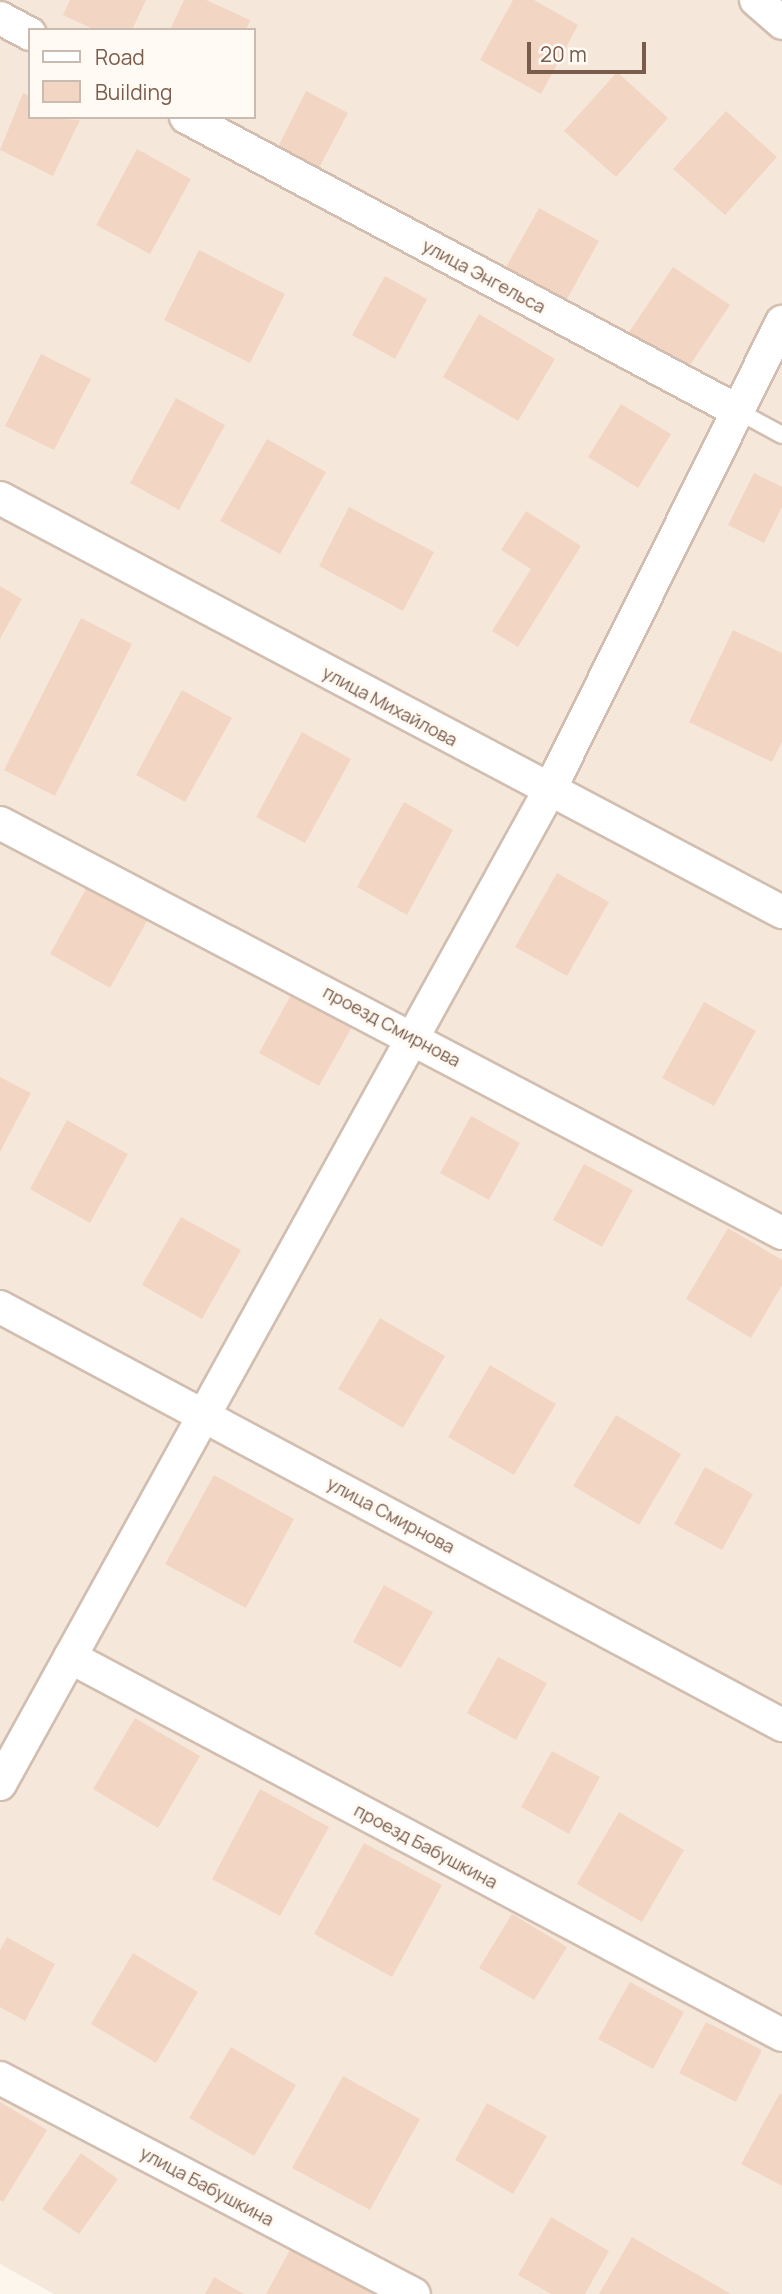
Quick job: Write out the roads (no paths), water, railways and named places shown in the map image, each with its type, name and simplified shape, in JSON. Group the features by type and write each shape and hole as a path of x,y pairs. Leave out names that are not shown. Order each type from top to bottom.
{"street":[{"path":"757,0 782,23"},
{"path":"0,18 28,33"},
{"name":"улица Энгельса","path":"190,119 736,410"},
{"path":"0,1784 550,791 736,410 782,322"},
{"name":"улица Михайлова","path":"0,498 782,912"},
{"name":"проезд Смирнова","path":"0,823 413,1037 782,1233"},
{"name":"улица Смирнова","path":"0,1307 782,1725"},
{"name":"проезд Бабушкина","path":"70,1657 782,2035"},
{"name":"улица Бабушкина","path":"0,2078 414,2294"}],"lane":[{"name":"улица Энгельса","path":"736,410 782,435"}]}
